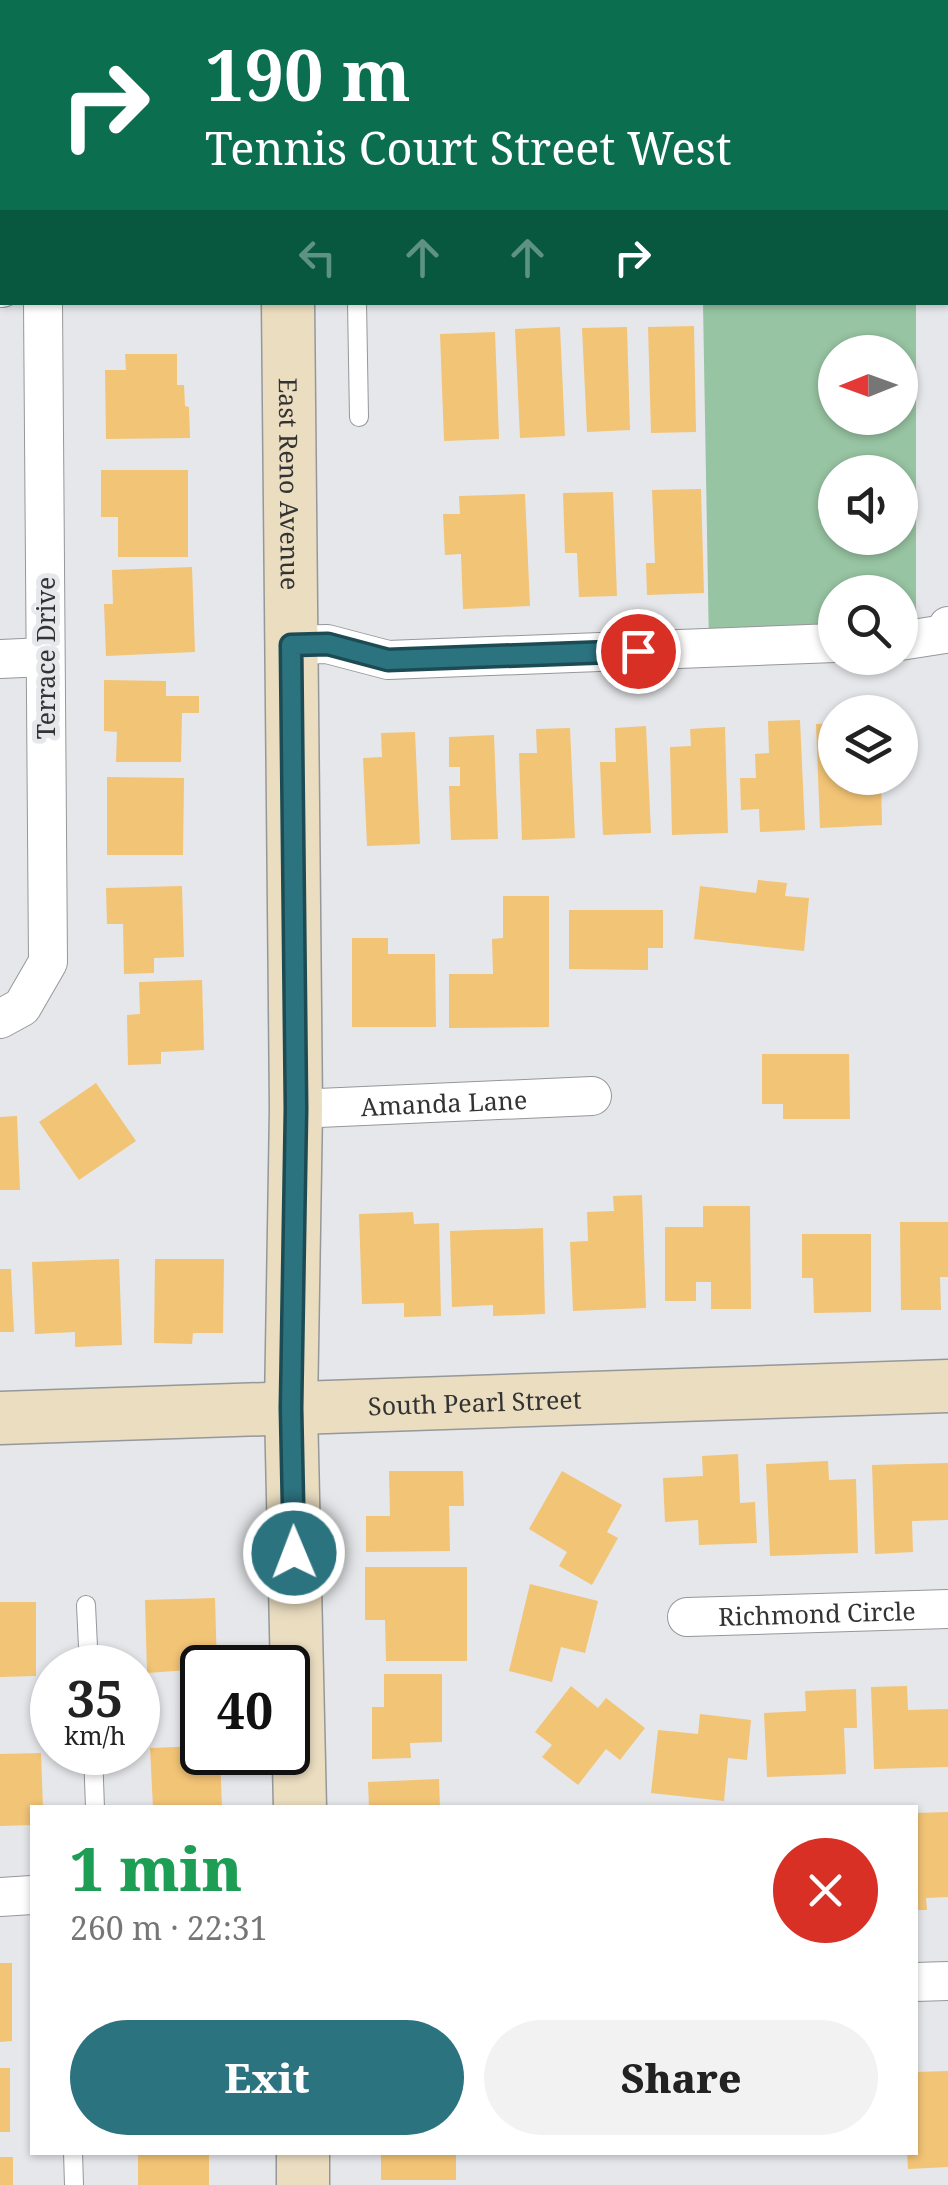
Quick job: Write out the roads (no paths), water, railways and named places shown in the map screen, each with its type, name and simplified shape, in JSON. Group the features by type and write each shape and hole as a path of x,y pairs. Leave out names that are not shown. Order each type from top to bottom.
{"street":[{"name":"Terrace Drive","path":"11,1013 48,962 43,305"},
{"name":"East Reno Avenue","path":"288,305 296,1109 291,1408 300,1805"},
{"path":"918,637 946,630"},
{"path":"291,645 328,644 388,660 818,645"},
{"path":"0,658 45,658"},
{"name":"Amanda Lane","path":"296,1109 592,1096"},
{"name":"South Pearl Street","path":"0,1418 948,1386"},
{"name":"Richmond Circle","path":"687,1617 948,1609"},
{"path":"0,1896 30,1896"},
{"path":"918,1982 948,1981"},
{"path":"303,2155 303,2185"}],"lane":[{"path":"356,305 359,417"},
{"path":"86,1605 88,1645"},
{"path":"93,1775 95,1805"},
{"path":"73,2155 74,2185"}]}
